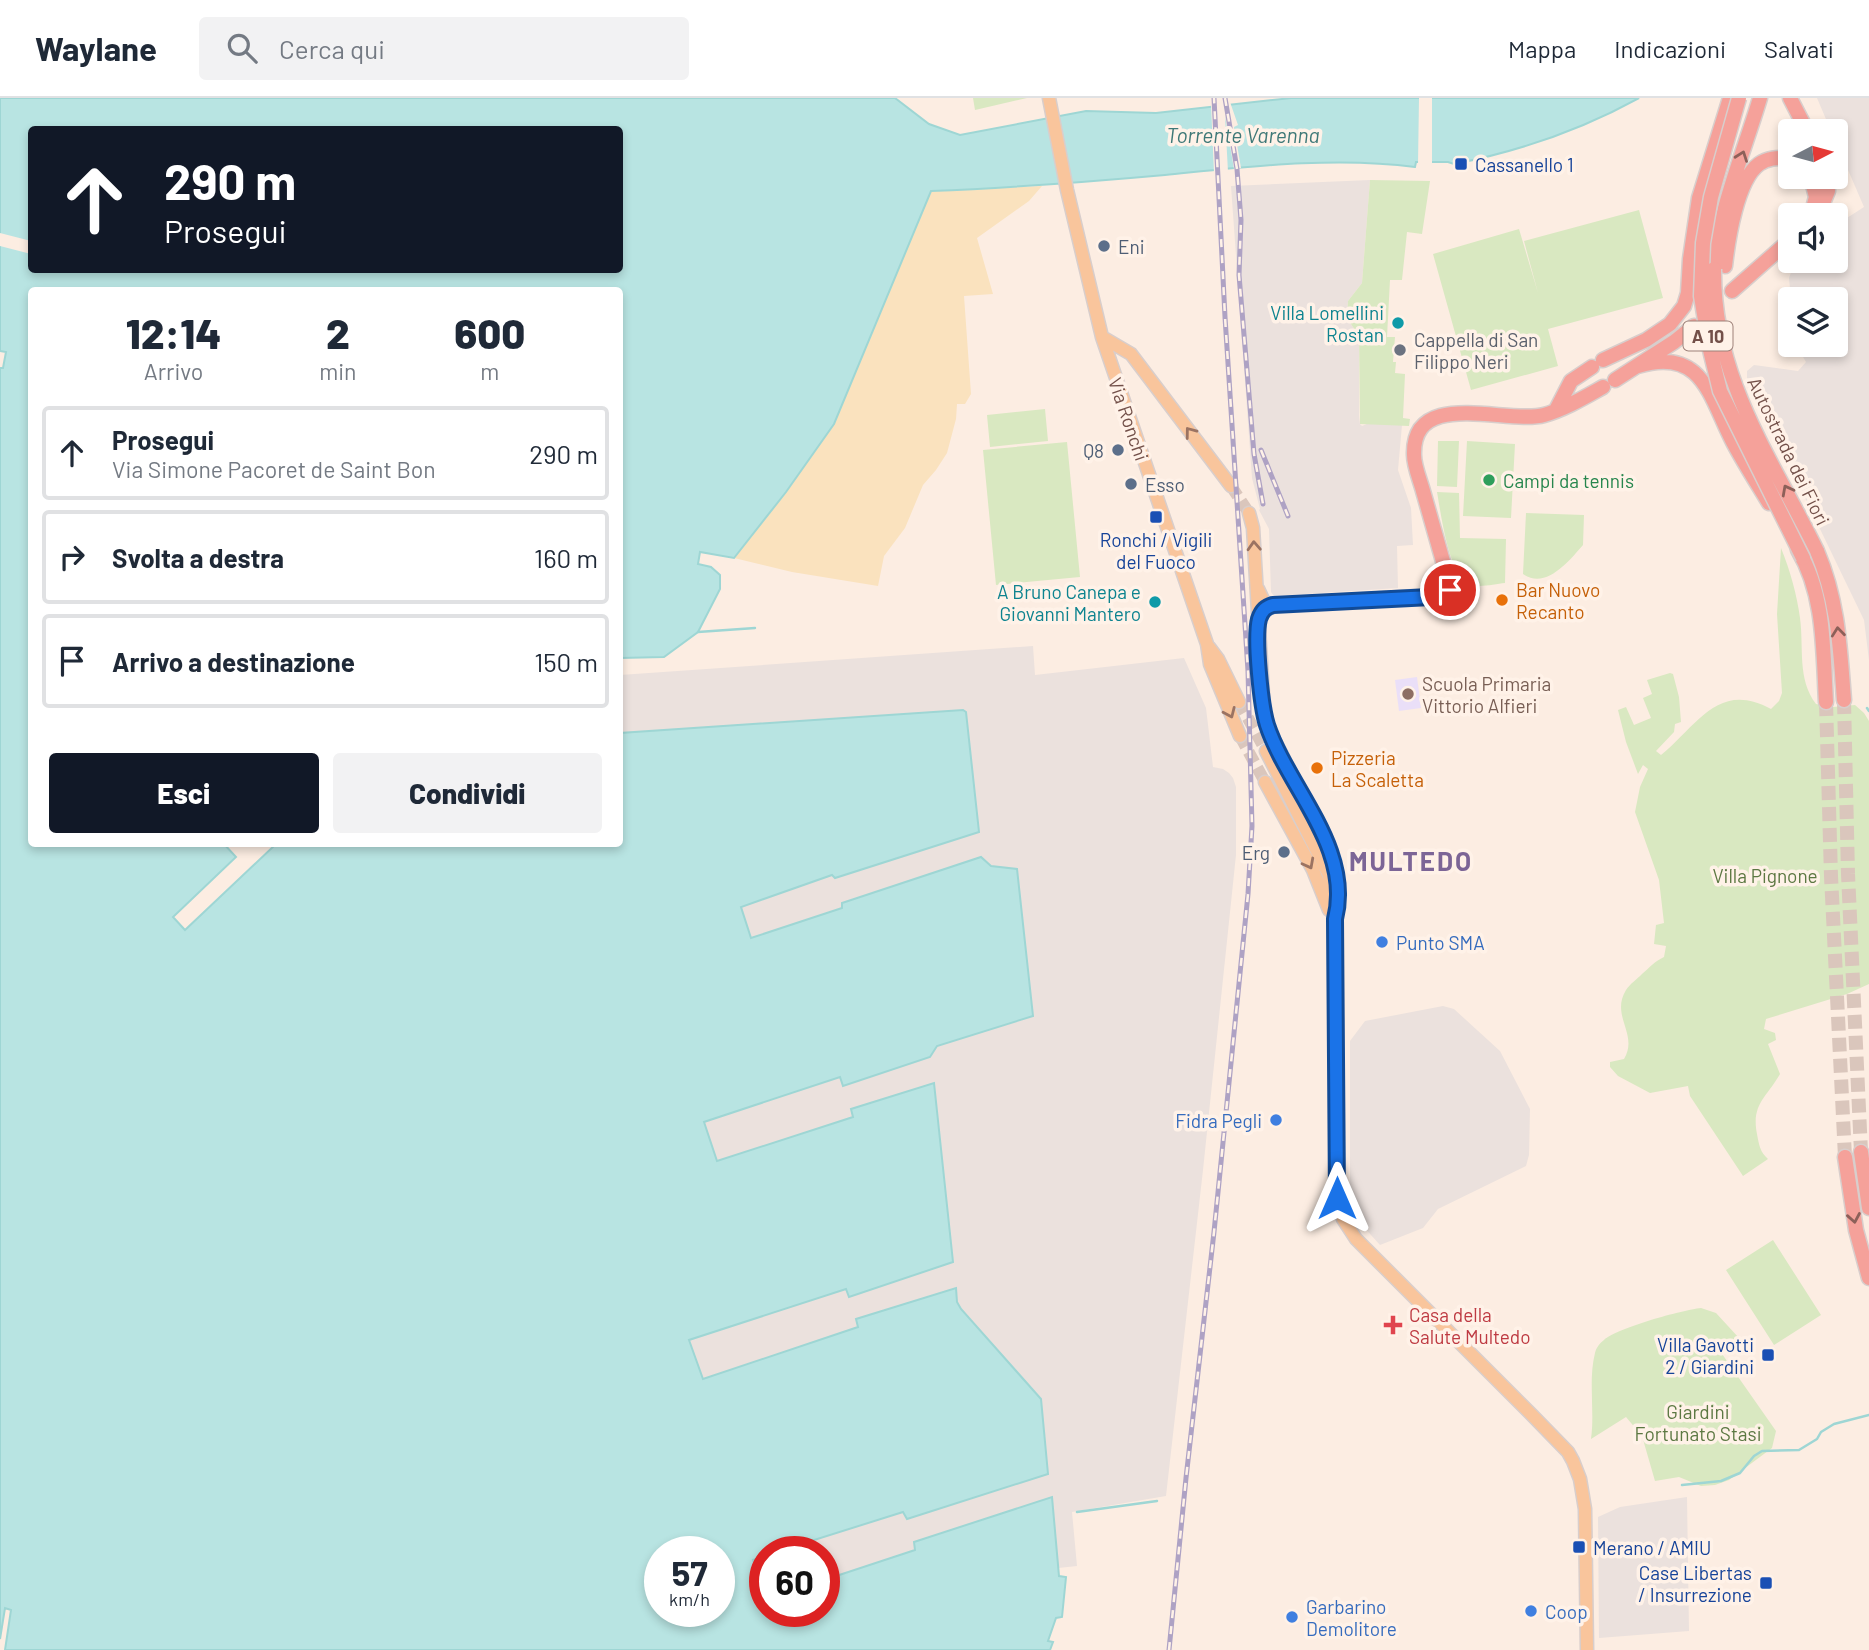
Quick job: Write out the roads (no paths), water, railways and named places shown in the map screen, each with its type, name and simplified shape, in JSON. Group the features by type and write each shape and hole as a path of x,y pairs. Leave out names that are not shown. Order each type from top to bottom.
{"highway":[{"path":"1556,410 1571,381 1646,340 1670,324 1684,306 1688,293 1699,198 1730,98"},
{"name":"Autostrada dei Fiori","path":"1739,98 1711,197 1703,243 1702,296 1710,350 1720,391 1812,580 1818,604 1826,702"},
{"name":"Autostrada dei Fiori","path":"1760,98 1726,200 1716,245 1719,267 1714,293 1718,327 1733,383 1827,574 1835,603 1844,700"},
{"path":"1790,98 1801,119"},
{"path":"1719,267 1747,176 1758,164 1778,157"},
{"path":"1732,291 1778,251"},
{"path":"1448,594 1450,587 1413,456 1420,431 1429,421 1440,414 1456,413 1529,417 1545,415 1609,384 1694,326"},
{"path":"1646,340 1674,342"},
{"path":"1637,366 1667,362 1688,366 1700,377 1712,396 1733,443 1803,558"},
{"path":"1861,1152 1869,1208"},
{"path":"1845,1157 1856,1230 1869,1278"}],"main road":[{"name":"Via Ronchi","path":"1049,99 1067,190 1111,370 1207,644 1210,664 1240,736"},
{"path":"1102,337 1131,354 1231,486"},
{"path":"1111,370 1114,359 1119,355 1131,354"},
{"path":"1249,513 1253,528 1261,690 1268,728 1315,817 1336,874 1337,1198 1343,1219 1356,1239 1567,1452 1580,1479 1585,1509 1587,1650"},
{"path":"1256,580 1264,602 1273,605"},
{"path":"1258,626 1265,608 1273,605 1448,594"},
{"name":"Via Ronchi","path":"1207,644 1218,659 1239,702"},
{"path":"1266,751 1328,873 1335,919"},
{"path":"1265,782 1313,870 1326,905 1335,919"},
{"path":"1275,799 1285,807 1298,829 1306,830 1314,823 1315,817"}],"water":[{"name":"Torrente Varenna","path":"0,98 895,98 929,124 960,135 1086,111 1156,113 1291,98 1639,98 1550,138 1503,153 1454,164 1416,162 1415,167 1353,162 1290,164 931,191 834,424 786,492 734,558 700,552 698,564 711,567 720,575 720,589 698,632 664,657 623,658 623,287 28,287 28,847 227,847 236,857 173,917 185,930 273,847 623,847 623,733 963,710 966,712 979,832 835,878 832,875 741,907 751,938 842,908 842,903 981,857 991,866 1017,869 1033,1016 937,1046 930,1057 843,1086 840,1077 704,1122 717,1161 853,1117 851,1109 934,1083 953,1262 849,1297 846,1289 689,1340 703,1379 858,1327 856,1319 956,1288 957,1302 961,1309 1041,1399 1048,1474 907,1519 903,1512 827,1536 749,1536 749,1627 840,1627 840,1575 915,1550 914,1542 1052,1497 1059,1576 1066,1577 1062,1617 1056,1618 1048,1641 1053,1642 1050,1650 5,1650 11,1610 5,1608 0,1639 0,368 3,368 6,352 0,351"}],"waterway":[{"path":"698,632 755,628"},
{"path":"1682,1485 1721,1481 1740,1473 1754,1456 1762,1451 1799,1450 1834,1424 1869,1415"},
{"path":"1077,1512 1157,1501"}],"tunnel":[{"path":"1231,486 1249,513"},
{"path":"1844,700 1848,874 1861,1152"},
{"path":"1239,702 1266,751"},
{"path":"1826,702 1831,876 1845,1157"},
{"path":"1240,736 1265,782"}],"railway":[{"path":"1169,1650 1214,1232 1248,894 1252,826 1248,671 1214,98"},
{"path":"1225,98 1237,169 1241,220 1239,275 1254,454 1263,504"},
{"path":"1261,450 1288,516"}],"place":[{"name":"Cassanello 1","path":"1461,164"},
{"name":"Eni","path":"1104,246"},
{"name":"Villa Lomellini Rostan","path":"1398,323"},
{"name":"Cappella di San Filippo Neri","path":"1400,350"},
{"name":"Q8","path":"1118,450"},
{"name":"Campi da tennis","path":"1489,480"},
{"name":"Esso","path":"1131,484"},
{"name":"Ronchi / Vigili del Fuoco","path":"1156,517"},
{"name":"Bar Nuovo Recanto","path":"1502,600"},
{"name":"A Bruno Canepa e Giovanni Mantero","path":"1155,602"},
{"name":"Scuola Primaria Vittorio Alfieri","path":"1408,694"},
{"name":"Pizzeria La Scaletta","path":"1317,768"},
{"name":"Erg","path":"1284,852"},
{"name":"Punto SMA","path":"1382,942"},
{"name":"Fidra Pegli","path":"1276,1120"},
{"name":"Casa della Salute Multedo","path":"1393,1325"},
{"name":"Villa Gavotti 2 / Giardini","path":"1768,1355"},
{"name":"Merano / AMIU","path":"1579,1547"},
{"name":"Case Libertas / Insurrezione","path":"1766,1583"},
{"name":"Coop","path":"1531,1611"},
{"name":"Garbarino Demolitore","path":"1292,1617"}],"district":[{"name":"MULTEDO","path":"1411,860"}],"park label":[{"name":"Villa Pignone","path":"1765,875"},
{"name":"Giardini Fortunato Stasi","path":"1698,1422"}]}
